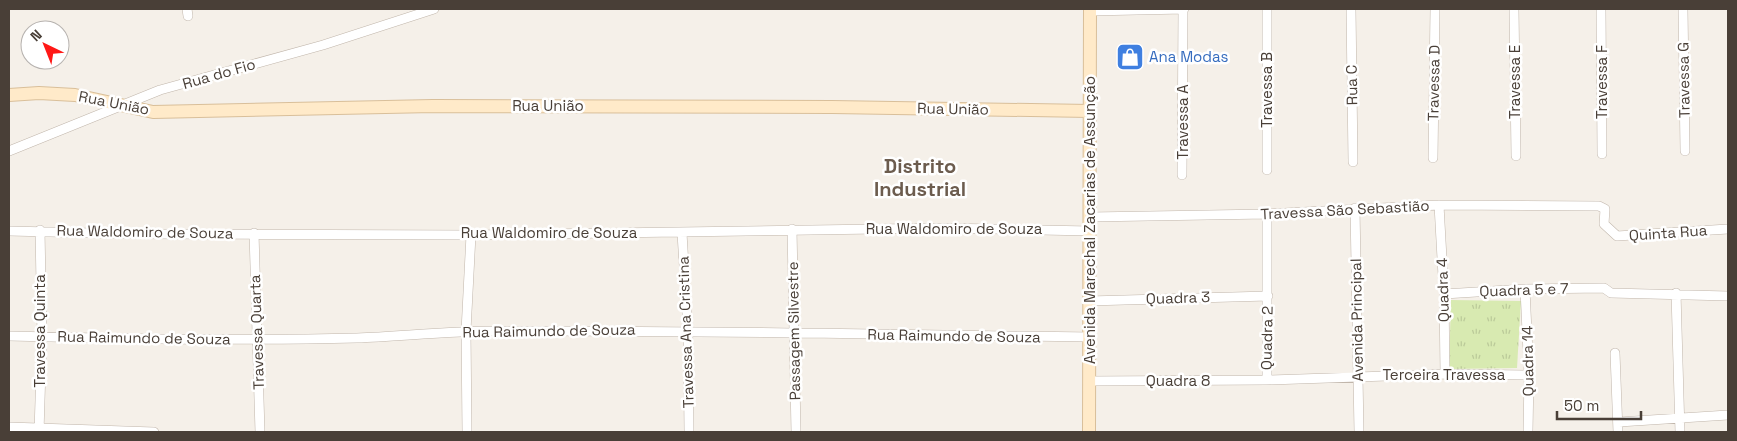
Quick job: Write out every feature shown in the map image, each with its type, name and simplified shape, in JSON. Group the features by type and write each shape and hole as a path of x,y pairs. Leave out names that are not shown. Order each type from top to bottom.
{"street":[{"name":"Rua do Fio","path":"9,150 160,90 323,45 434,9"},
{"path":"1090,10 1183,9"},
{"name":"Travessa A","path":"1182,175 1183,9"},
{"name":"Travessa B","path":"1267,9 1268,170"},
{"name":"Rua C","path":"1351,9 1353,162"},
{"name":"Travessa D","path":"1432,158 1435,9"},
{"name":"Travessa E","path":"1514,9 1516,156"},
{"name":"Travessa F","path":"1601,9 1602,154"},
{"name":"Travessa G","path":"1682,9 1685,151"},
{"name":"Avenida Marechal Zacarias de Assunção","path":"1089,432 1090,10"},
{"name":"Rua União","path":"9,95 75,95 153,112 433,106 832,107 1090,111"},
{"name":"Travessa São Sebastião","path":"1090,217 1267,214 1439,205 1600,206"},
{"name":"Quadra 4","path":"1439,205 1444,294 1445,374"},
{"name":"Quinta Rua","path":"1600,206 1605,209 1604,224 1616,236 1728,229"},
{"name":"Avenida Principal","path":"1355,208 1359,432"},
{"path":"1267,214 1268,296"},
{"name":"Rua Waldomiro de Souza","path":"9,230 132,234 254,232 471,235 943,228 1090,231"},
{"name":"Passagem Silvestre","path":"792,229 796,432"},
{"name":"Travessa Quinta","path":"39,430 42,337 40,230"},
{"name":"Travessa Quarta","path":"254,232 260,432"},
{"name":"Travessa Ana Cristina","path":"682,233 688,330 688,432"},
{"path":"467,432 466,331 471,235"},
{"name":"Quadra 5 e 7","path":"1444,294 1525,289 1608,290 1728,296"},
{"name":"Quadra 14","path":"1525,289 1529,375 1528,432"},
{"path":"1676,294 1680,432"},
{"name":"Quadra 3","path":"1089,301 1268,296"},
{"name":"Quadra 2","path":"1267,380 1268,296"},
{"name":"Rua Raimundo de Souza","path":"9,336 257,339 357,338 466,331 688,330 795,334 1090,337"},
{"path":"1615,353 1618,432"},
{"name":"Terceira Travessa","path":"1359,376 1529,375"},
{"path":"1267,380 1359,376"},
{"name":"Quadra 8","path":"1089,381 1267,380"},
{"path":"1619,422 1728,415"},
{"path":"9,427 39,430 154,432"}],"green space":[{"path":"1451,300 1521,301 1517,368 1449,369"}],"place":[{"name":"Ana Modas","path":"1130,57"}],"district":[{"name":"Distrito Industrial","path":"920,178"}]}
